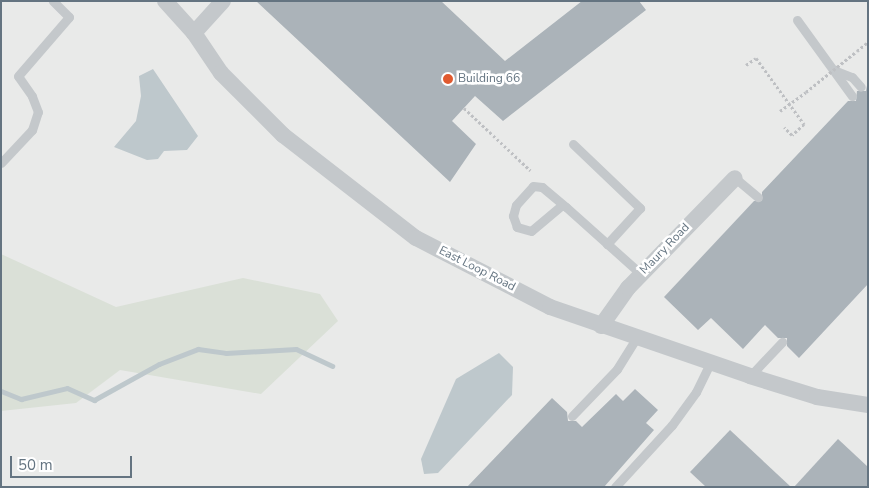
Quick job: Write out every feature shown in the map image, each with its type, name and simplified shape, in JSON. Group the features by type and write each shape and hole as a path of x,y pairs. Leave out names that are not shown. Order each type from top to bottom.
{"street":[{"name":"East Loop Road","path":"165,1 194,33 221,74 283,134 416,238 550,307 601,326 817,397 868,405"},
{"path":"194,33 223,1"},
{"name":"Maury Road","path":"601,326 642,274 735,178"}],"lane":[{"path":"1,163 32,130 38,112 32,96 18,76 69,17 53,1"},
{"path":"798,20 836,71 843,87 852,96"},
{"path":"836,71 852,77 861,86"},
{"path":"573,144 640,208 607,244"},
{"path":"735,178 758,197"},
{"path":"562,205 530,230 517,227 513,216 516,205 533,186 542,187 642,274"},
{"path":"572,416 617,369 636,338"},
{"path":"750,376 782,342"},
{"path":"615,487 672,425 696,392 710,363"}],"path":[{"path":"780,111 868,42"},
{"path":"746,65 756,58 804,124 792,135 784,127"},
{"path":"464,108 530,170"}],"shaded area":[{"path":"1,1 868,1 868,487 1,487"},
{"path":"153,69 198,136 187,150 164,151 158,159 147,160 114,147 136,121 141,96 139,76"},
{"path":"1,254 116,307 243,278 320,294 338,321 261,394 120,370 76,403 1,411"},
{"path":"499,353 513,367 512,395 438,473 424,474 421,459 456,379"}],"building":[{"name":"Building 66","path":"256,1 441,1 505,61 582,1 639,1 646,10 503,121 475,96 452,121 476,144 450,182"},
{"path":"868,80 868,284 799,358 787,346 787,338 778,338 765,325 743,349 711,318 698,330 664,297 754,201 762,201 762,192 848,101 856,101 857,91 866,91"},
{"path":"635,389 658,410 646,423 654,430 604,487 467,487 552,398 567,412 568,421 576,421 582,427 616,394 623,401"},
{"path":"730,430 791,487 706,487 690,472"},
{"path":"838,439 868,467 868,487 794,487"}],"waterway":[{"path":"1,391 21,399 67,388 94,400 159,364 198,349 226,353 296,349 332,366"}],"place":[{"name":"Building 66","path":"448,79"}]}
